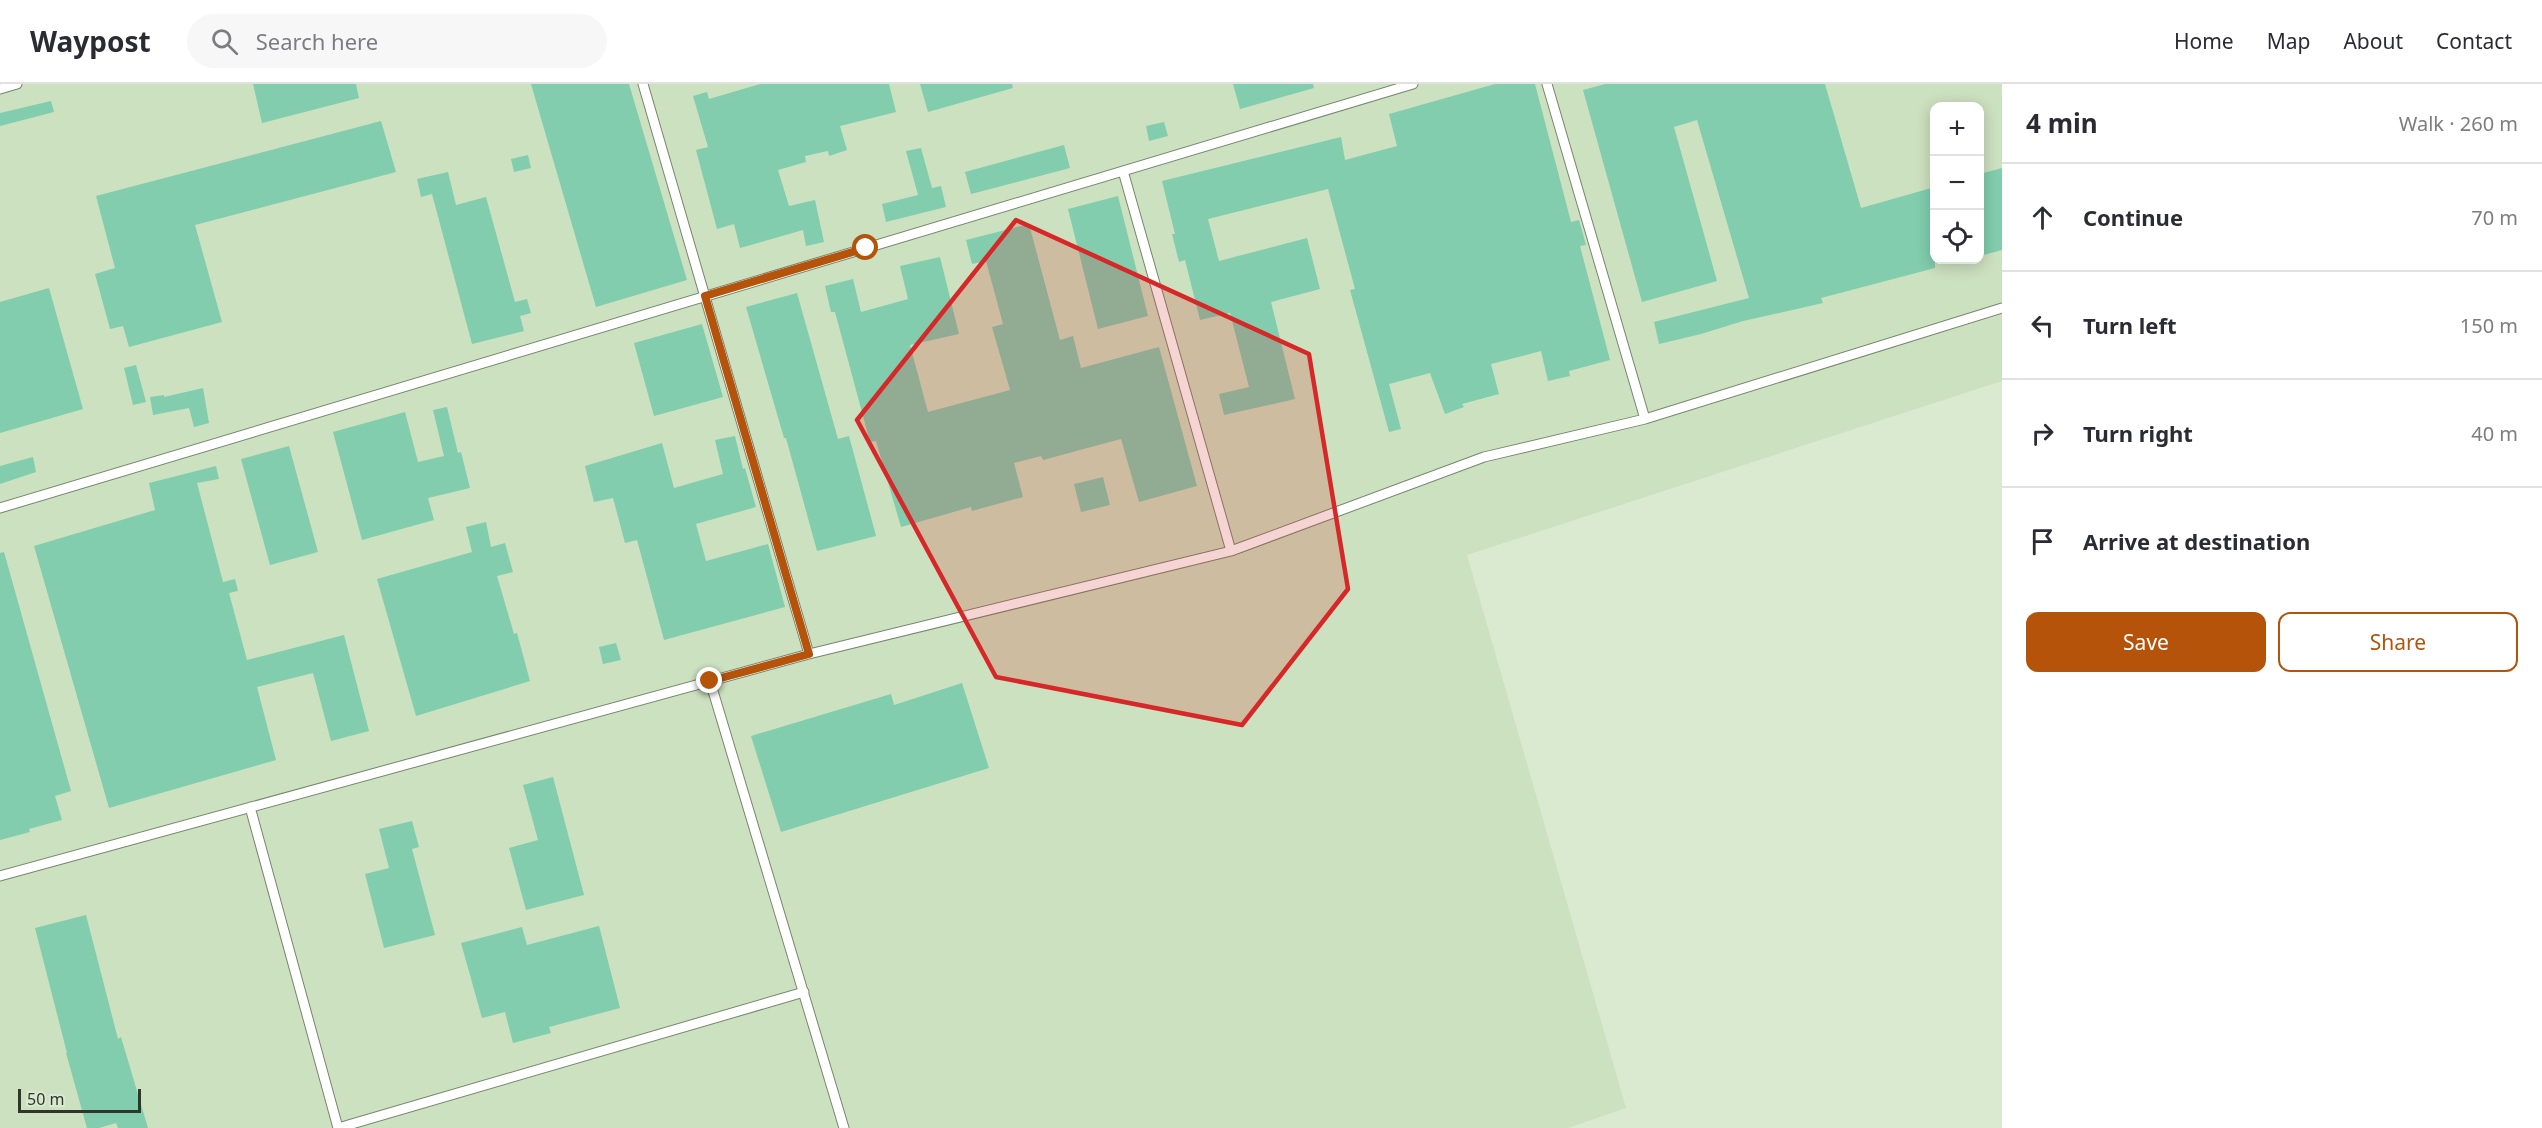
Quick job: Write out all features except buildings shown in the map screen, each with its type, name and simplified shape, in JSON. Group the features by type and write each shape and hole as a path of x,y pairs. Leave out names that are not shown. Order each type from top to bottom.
{"lane":[{"path":"0,89 17,84"},
{"path":"643,84 809,654"},
{"path":"0,508 1413,84"},
{"path":"1547,84 1644,419"},
{"path":"1123,171 1231,552"},
{"path":"0,876 809,654 1231,552 1484,457 1644,419 2002,308"},
{"path":"710,681 844,1128"},
{"path":"250,807 338,1128 804,992"}],"highlighted area":[{"path":"1016,220 1309,354 1348,589 1242,725 996,677 857,420"}],"shaded area":[{"path":"0,84 2002,84 2002,381 1467,555 1626,1108 1568,1128 0,1128"}],"route":[{"path":"710,681 809,654 705,296 866,248"}]}
